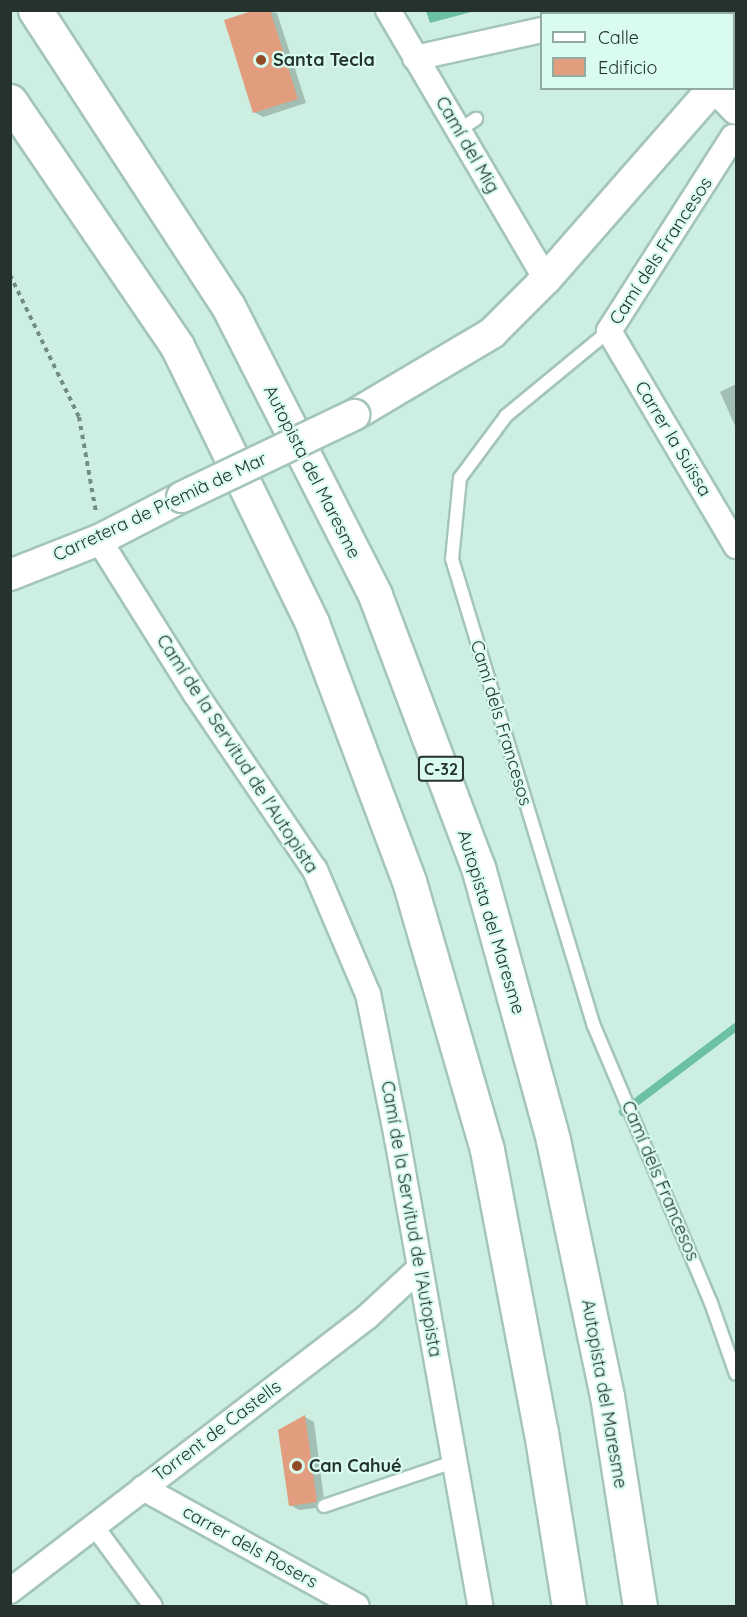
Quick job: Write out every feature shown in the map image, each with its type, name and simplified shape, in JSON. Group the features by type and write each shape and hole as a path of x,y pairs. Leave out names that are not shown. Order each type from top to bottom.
{"highway":[{"name":"Autopista del Maresme","path":"35,10 228,306 380,606 478,867 553,1140 607,1396 640,1606"},
{"path":"10,101 177,346 312,623 409,881 487,1150 541,1432 569,1606"}],"street":[{"name":"Camí del Mig","path":"388,10 415,58 467,125 546,279"},
{"path":"415,58 540,30"},
{"name":"Carretera de Premià de Mar","path":"10,575 99,540 182,497 354,415 492,333 546,279 713,90"},
{"path":"716,90 735,123"},
{"name":"Camí dels Francesos","path":"609,331 735,123"},
{"name":"Carrer la Suïssa","path":"609,331 736,546"},
{"name":"Camí de la Servitud de l'Autopista","path":"99,540 195,693 315,870 368,994 456,1461 480,1606"},
{"name":"Torrent de Castells","path":"10,1590 367,1317 420,1268"},
{"name":"carrer dels Rosers","path":"143,1488 357,1606"},
{"path":"94,1526 153,1606"}],"lane":[{"name":"Camí dels Francesos","path":"609,331 506,416 460,478 452,559 594,1026 711,1303 736,1374"},
{"path":"324,1506 456,1461"}],"path":[{"path":"10,275 79,417 92,471 99,540"}],"shaded area":[{"path":"426,11 475,11 430,23"}],"building":[{"name":"Santa Tecla","path":"255,10 270,10 298,99 253,113 224,20"},
{"name":"Can Cahué","path":"305,1415 317,1502 289,1506 278,1430"}],"waterway":[{"name":"Torrent de Castells","path":"623,1112 736,1027"}],"place":[{"name":"Santa Tecla","path":"261,60"},
{"name":"Can Cahué","path":"297,1466"}]}
